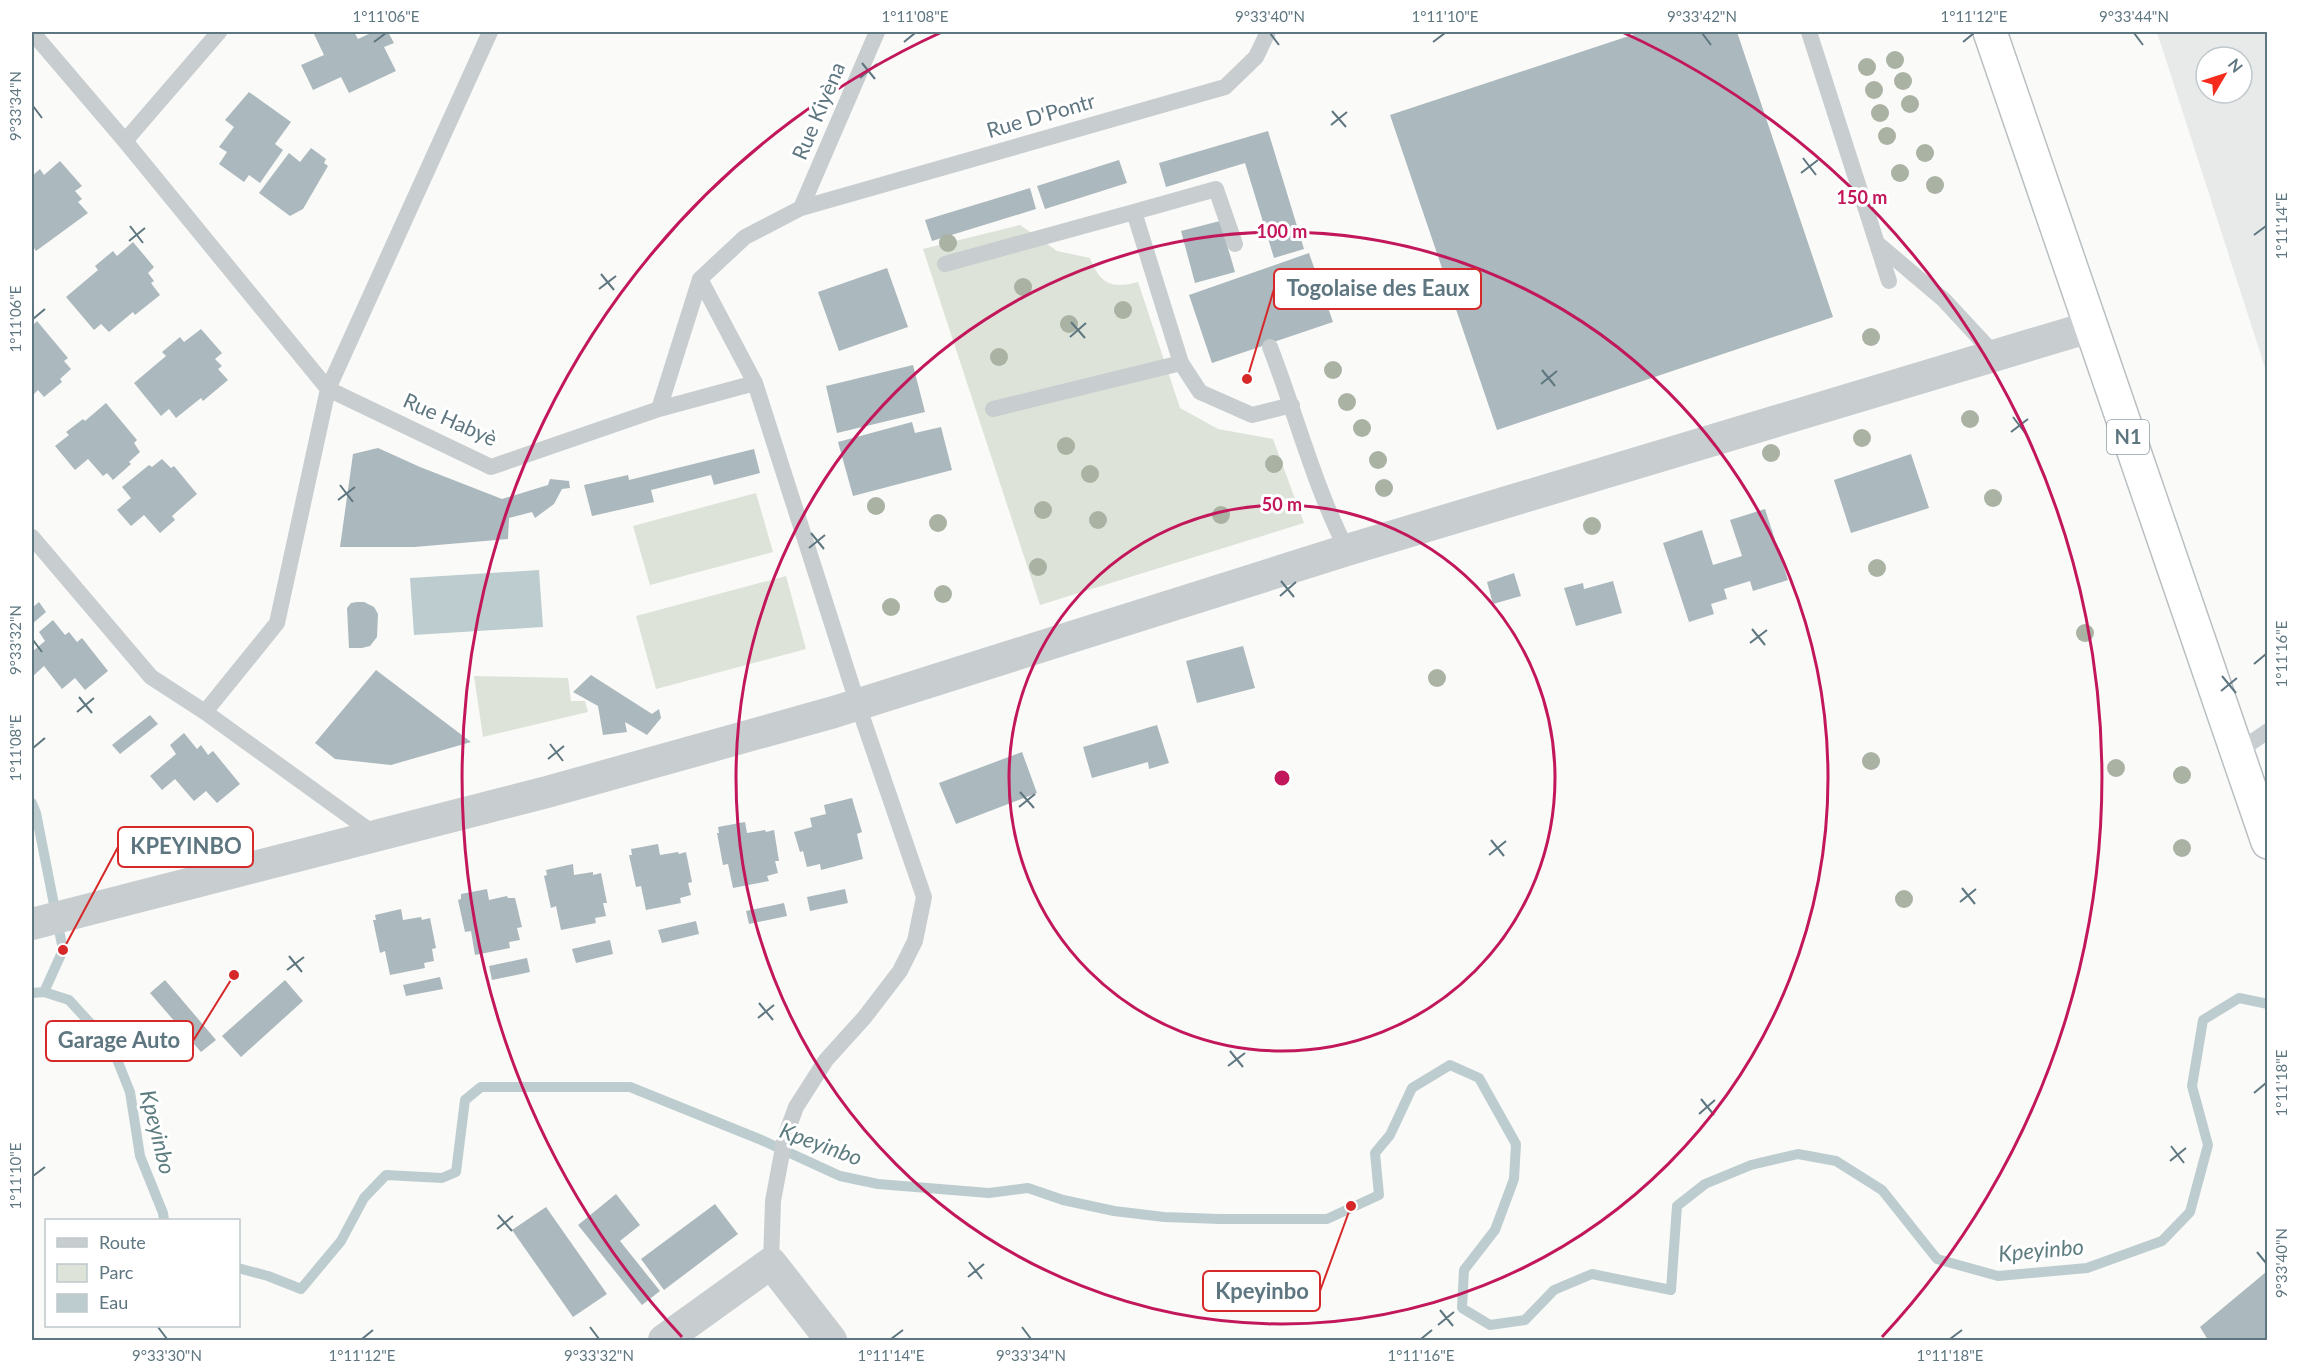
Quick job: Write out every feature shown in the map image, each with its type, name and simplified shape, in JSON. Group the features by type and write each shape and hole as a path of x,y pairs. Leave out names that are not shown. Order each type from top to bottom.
{"highway":[{"name":"N1","path":"1990,32 2268,842"}],"street":[{"path":"32,924 547,792 858,705 1347,550 2090,327"},
{"path":"664,1341 771,1263 831,1341"}],"lane":[{"path":"32,32 125,141 328,389"},
{"path":"125,141 219,32"},
{"path":"205,712 277,623 328,389 490,32"},
{"name":"Rue Kiyèna","path":"801,208 877,32"},
{"name":"Rue D'Pontr","path":"700,279 745,237 801,208 1225,87 1256,57 1268,32"},
{"path":"1809,32 1889,281"},
{"path":"945,264 1216,189 1235,244"},
{"path":"1134,212 1181,363 1200,392 1252,416 1292,405"},
{"path":"1877,243 1944,300 1995,355"},
{"path":"700,279 755,383 858,705 924,897 915,940 900,971 864,1018 826,1059 796,1107 785,1137 773,1201 771,1263"},
{"path":"659,409 700,279"},
{"path":"1270,347 1329,516 1347,550"},
{"path":"993,409 1181,363"},
{"name":"Rue Habyè","path":"328,389 491,467 659,409 755,383"},
{"path":"32,537 151,676 205,712 377,836"},
{"path":"2236,753 2268,731"}],"shaded area":[{"path":"2157,32 2267,32 2267,374"}],"green space":[{"path":"1020,225 1057,251 1090,258 1098,274 1108,282 1121,285 1138,282 1180,408 1218,429 1273,439 1304,523 1040,605 923,249"},
{"path":"756,493 773,552 650,585 633,526"},
{"path":"786,576 806,649 656,689 636,616"},
{"path":"474,676 568,678 571,701 585,701 588,712 483,737"}],"water":[{"path":"539,570 543,627 414,635 410,578"}],"building":[{"path":"313,32 354,32 358,39 373,32 388,32 394,43 384,47 396,71 349,93 341,77 313,90 301,65 324,55"},
{"path":"1641,32 1737,32 1833,317 1497,430 1390,115"},
{"path":"249,92 291,122 275,144 283,150 260,183 249,175 244,182 219,164 227,152 219,147 234,127 225,120"},
{"path":"1268,131 1304,249 1274,258 1245,163 1166,187 1159,163"},
{"path":"311,148 326,159 324,163 328,166 303,209 290,216 259,193 289,153 300,162"},
{"path":"1119,160 1127,183 1045,209 1037,186"},
{"path":"60,161 82,186 75,191 82,199 78,202 88,213 36,251 32,245 32,176 40,169 44,175"},
{"path":"1030,188 1036,209 932,241 925,220"},
{"path":"1220,221 1235,272 1195,283 1181,231"},
{"path":"133,242 154,267 148,273 154,281 151,283 160,295 135,315 133,312 109,332 101,324 94,330 66,297 98,270 95,266 113,251 117,256"},
{"path":"1309,253 1333,322 1212,363 1189,295"},
{"path":"887,268 908,327 839,351 818,292"},
{"path":"37,321 68,358 64,361 71,369 60,379 62,382 44,397 38,390 34,394 32,391 32,326"},
{"path":"201,329 222,353 215,359 222,366 218,369 228,380 203,401 201,398 176,418 169,409 161,416 134,383 166,356 162,352 180,337 184,342"},
{"path":"913,365 925,412 837,433 826,386"},
{"path":"106,403 137,440 134,443 140,452 129,462 131,464 113,480 107,473 103,476 88,459 75,470 55,446 69,435 66,432 83,419 85,421"},
{"path":"912,422 915,433 941,427 952,470 853,496 838,442"},
{"path":"378,448 502,499 548,485 550,479 569,481 570,488 562,489 554,504 535,518 532,512 509,518 508,539 414,547 340,547 353,454"},
{"path":"754,449 760,473 714,485 711,475 651,490 654,502 592,516 584,485 628,475 629,480"},
{"path":"1911,454 1929,508 1851,533 1834,480"},
{"path":"162,459 171,468 174,466 197,494 172,516 175,520 160,533 144,515 131,526 117,510 131,498 122,487 149,465 152,467"},
{"path":"1765,509 1788,580 1753,591 1750,581 1724,589 1727,599 1711,604 1714,614 1689,622 1663,543 1702,530 1713,565 1742,556 1730,520"},
{"path":"1514,573 1521,596 1493,604 1487,582"},
{"path":"1613,581 1622,613 1576,626 1564,588 1583,583 1584,589"},
{"path":"39,602 46,612 32,624 32,608"},
{"path":"364,602 374,607 378,614 377,637 370,646 349,648 347,608 351,603"},
{"path":"53,620 65,635 69,632 77,642 82,638 108,671 85,690 75,678 62,689 44,666 32,677 32,652 45,641 39,632"},
{"path":"1243,646 1255,688 1197,703 1186,661"},
{"path":"376,670 471,742 391,765 335,759 315,743"},
{"path":"591,675 652,714 659,709 661,718 647,735 625,722 627,732 603,735 598,706 573,692"},
{"path":"150,715 158,724 120,754 112,745"},
{"path":"1157,725 1169,763 1149,769 1148,762 1092,778 1083,747"},
{"path":"184,733 197,749 201,745 208,755 213,751 240,784 217,803 206,791 194,801 175,779 162,790 150,776 176,754 170,745"},
{"path":"1022,752 1037,793 956,824 939,783"},
{"path":"852,798 862,832 857,834 863,859 821,870 820,864 807,867 803,851 800,852 794,832 812,827 810,818 826,814 824,805"},
{"path":"745,822 747,833 774,830 779,861 775,861 778,873 767,876 769,881 733,888 728,864 723,865 718,827"},
{"path":"658,844 660,855 686,852 692,882 688,883 691,895 680,898 681,903 646,910 641,886 636,887 629,855 632,855 631,849"},
{"path":"573,864 574,875 601,873 607,903 603,903 606,916 595,918 596,923 561,930 556,906 551,908 544,876 547,875 546,870"},
{"path":"487,889 489,900 507,896 515,898 522,927 517,928 520,940 509,942 510,948 475,955 471,931 465,932 458,900 461,899 461,894"},
{"path":"845,889 848,903 810,911 807,897"},
{"path":"784,903 787,916 749,924 746,911"},
{"path":"401,909 403,920 430,918 436,948 432,949 434,961 424,963 425,968 390,975 385,951 380,953 373,920 376,920 375,915"},
{"path":"696,921 699,934 662,943 658,930"},
{"path":"610,940 613,954 576,963 572,949"},
{"path":"527,958 530,972 492,980 489,966"},
{"path":"440,977 443,989 406,996 403,985"},
{"path":"165,980 216,1040 201,1052 150,993"},
{"path":"285,980 303,1001 241,1057 222,1036"},
{"path":"616,1194 640,1225 620,1241 660,1291 642,1305 578,1225"},
{"path":"715,1204 738,1234 664,1290 641,1259"},
{"path":"546,1207 607,1294 573,1317 512,1230"},
{"path":"2266,1272 2268,1275 2268,1340 2208,1340 2200,1327"}],"waterway":[{"name":"Kpeyinbo","path":"32,803 36,813 63,950 44,992"},
{"name":"Kpeyinbo","path":"32,993 44,992 69,1000 112,1047 130,1092 140,1156 164,1219"},
{"name":"Kpeyinbo","path":"240,1269 268,1276 301,1289 341,1241 364,1198 386,1175 442,1178 456,1172 465,1100 481,1087 630,1087 759,1139 840,1176 878,1184 989,1193 1028,1188 1063,1200 1114,1211 1164,1217 1327,1219 1379,1195 1375,1153 1390,1135 1412,1088 1450,1065 1479,1078 1516,1144 1514,1179 1495,1230 1464,1270 1462,1308 1490,1325 1525,1320 1554,1290 1592,1274 1671,1290 1677,1206 1705,1184 1751,1165 1798,1154 1836,1161 1882,1190 1937,1259 1998,1276 2087,1268 2162,1241 2190,1212 2208,1145 2192,1086 2203,1020 2239,998 2268,1004"}],"place":[{"name":"Togolaise des Eaux","path":"1247,379"},
{"name":"KPEYINBO","path":"63,950"},
{"name":"Garage Auto","path":"234,975"},
{"name":"Kpeyinbo","path":"1351,1206"}]}
